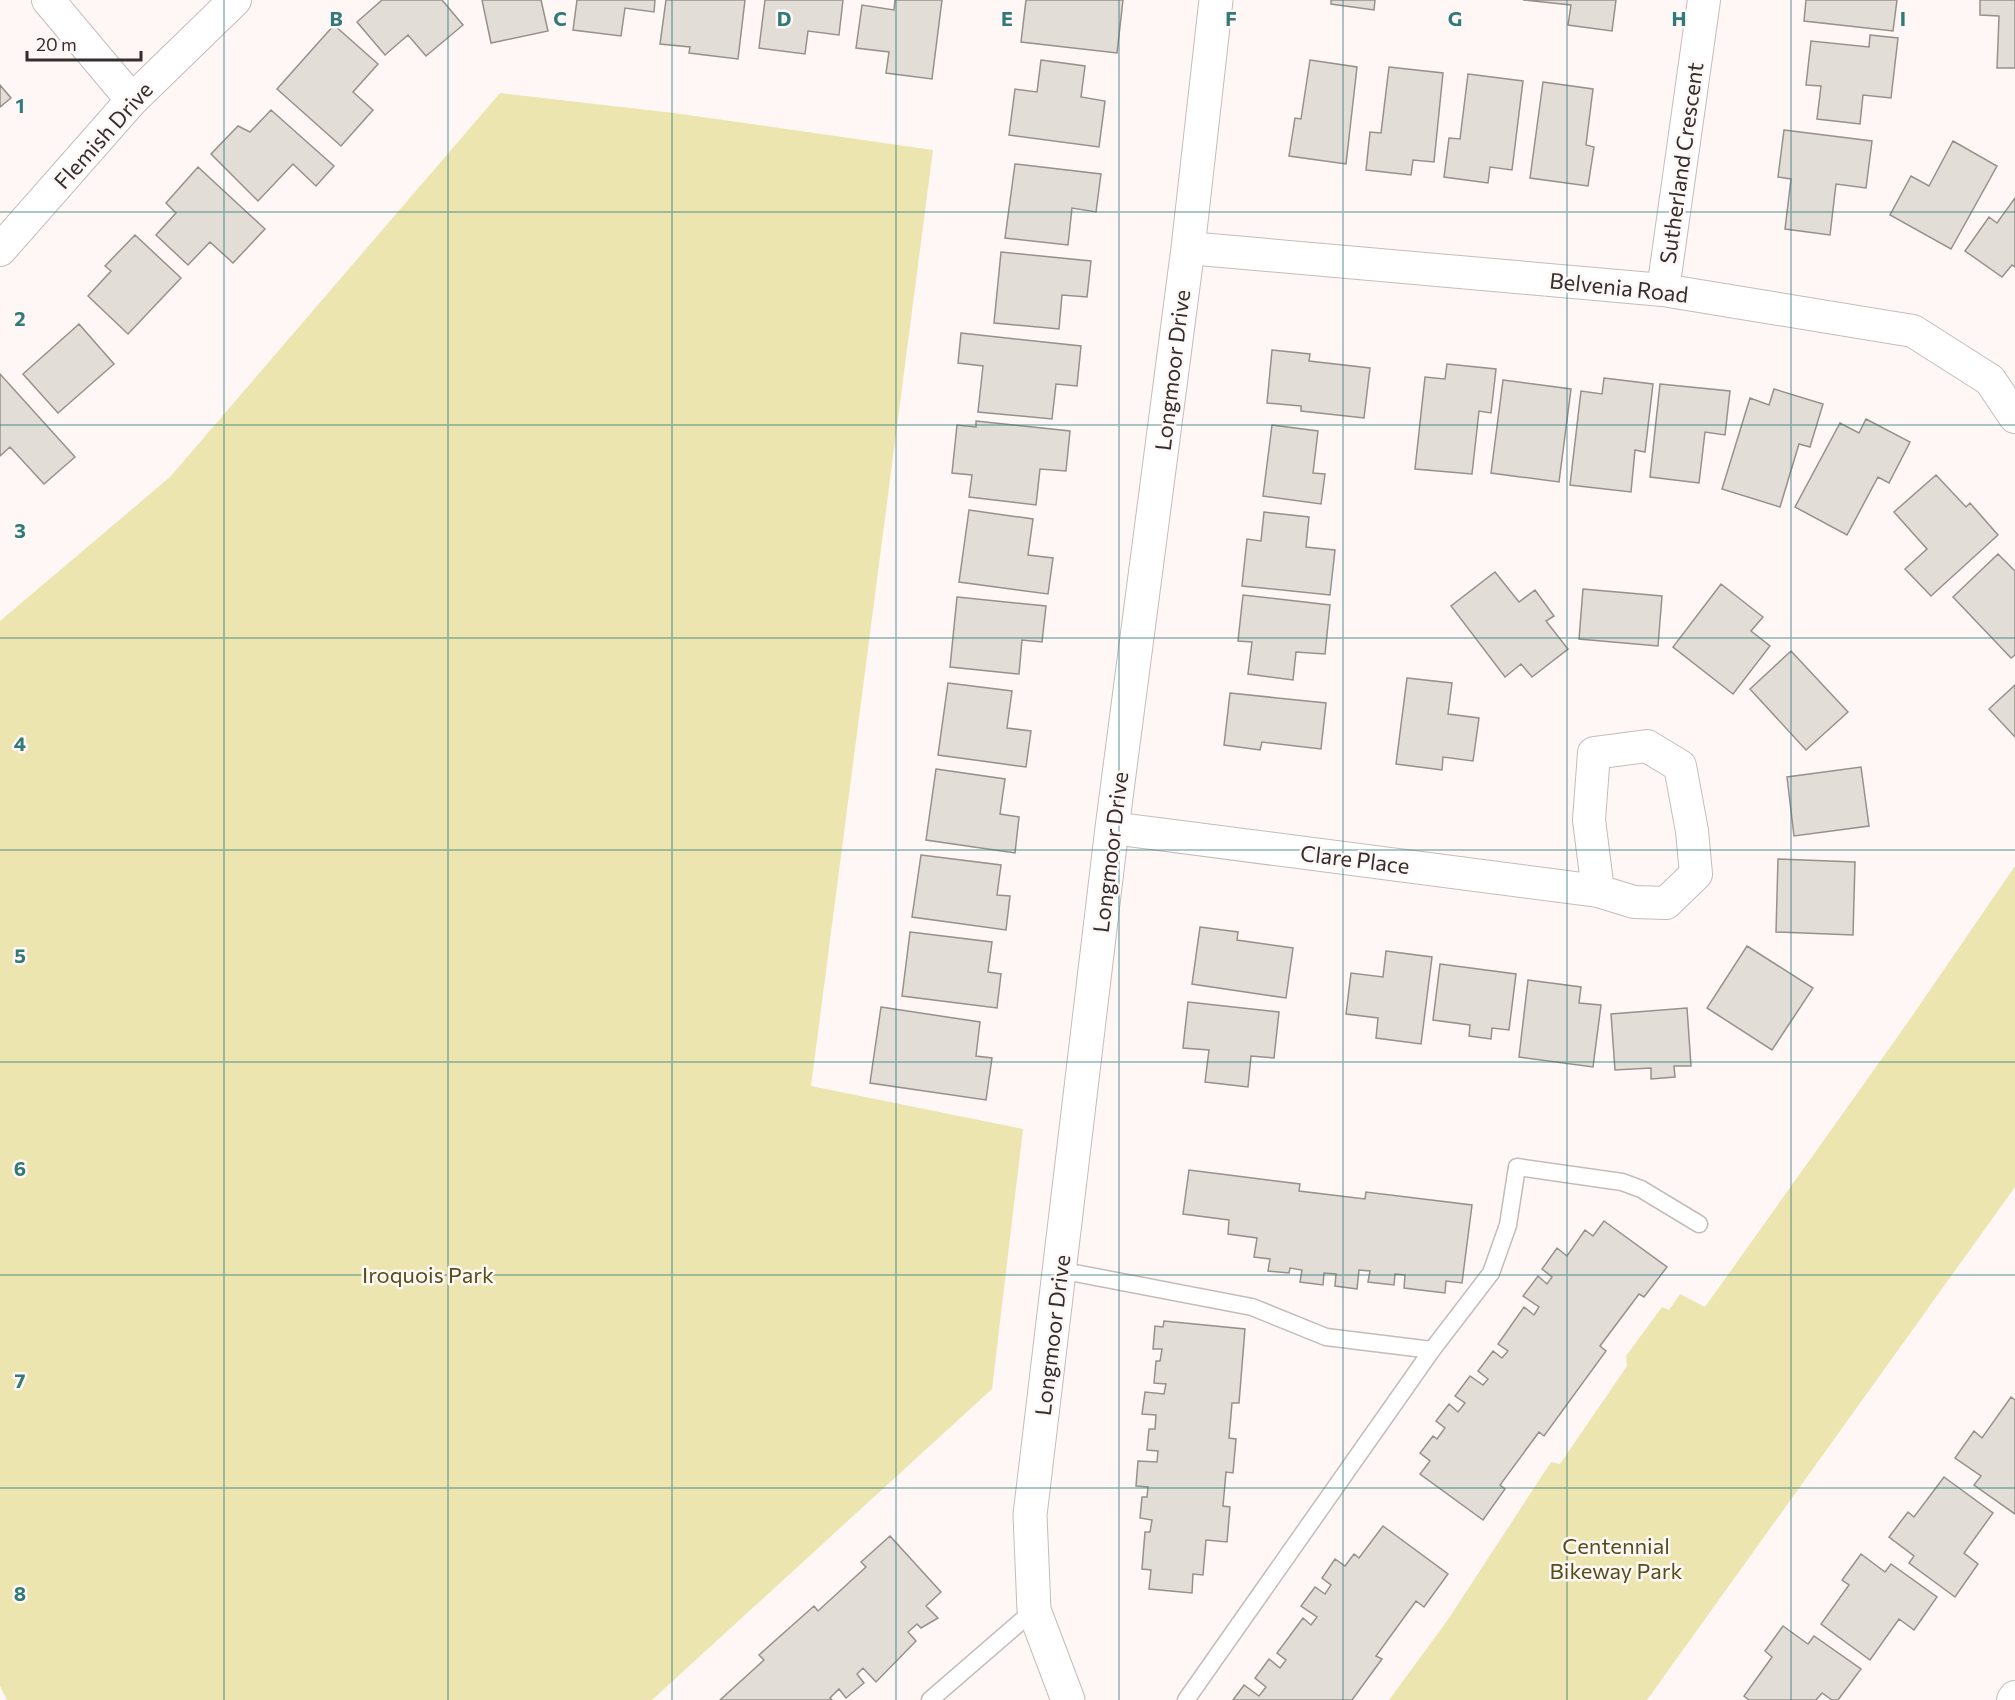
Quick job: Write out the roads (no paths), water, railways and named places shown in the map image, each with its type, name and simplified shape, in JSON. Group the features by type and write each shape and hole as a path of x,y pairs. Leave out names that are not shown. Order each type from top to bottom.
{"street":[{"path":"48,0 132,100"},
{"name":"Flemish Drive","path":"0,250 132,100 235,0"},
{"name":"Longmoor Drive","path":"1068,1700 1034,1610 1030,1515 1112,828 1188,248 1216,0"},
{"name":"Sutherland Crescent","path":"1663,290 1704,0"},
{"name":"Belvenia Road","path":"1188,248 1663,290 1913,331 1990,380 2015,417"},
{"name":"Clare Place","path":"1112,828 1598,891 1634,902 1666,903 1696,874 1692,831 1680,766 1647,746 1594,753 1589,820 1598,891"}],"lane":[{"path":"1186,1700 1432,1350 1491,1273 1508,1225 1517,1167 1622,1182 1641,1189 1699,1224"},
{"path":"1059,1270 1252,1307 1326,1337 1432,1350"},
{"path":"930,1700 1034,1610"}],"park label":[{"name":"Iroquois Park","path":"428,1274"},
{"name":"Centennial Bikeway Park","path":"1616,1558"}]}
